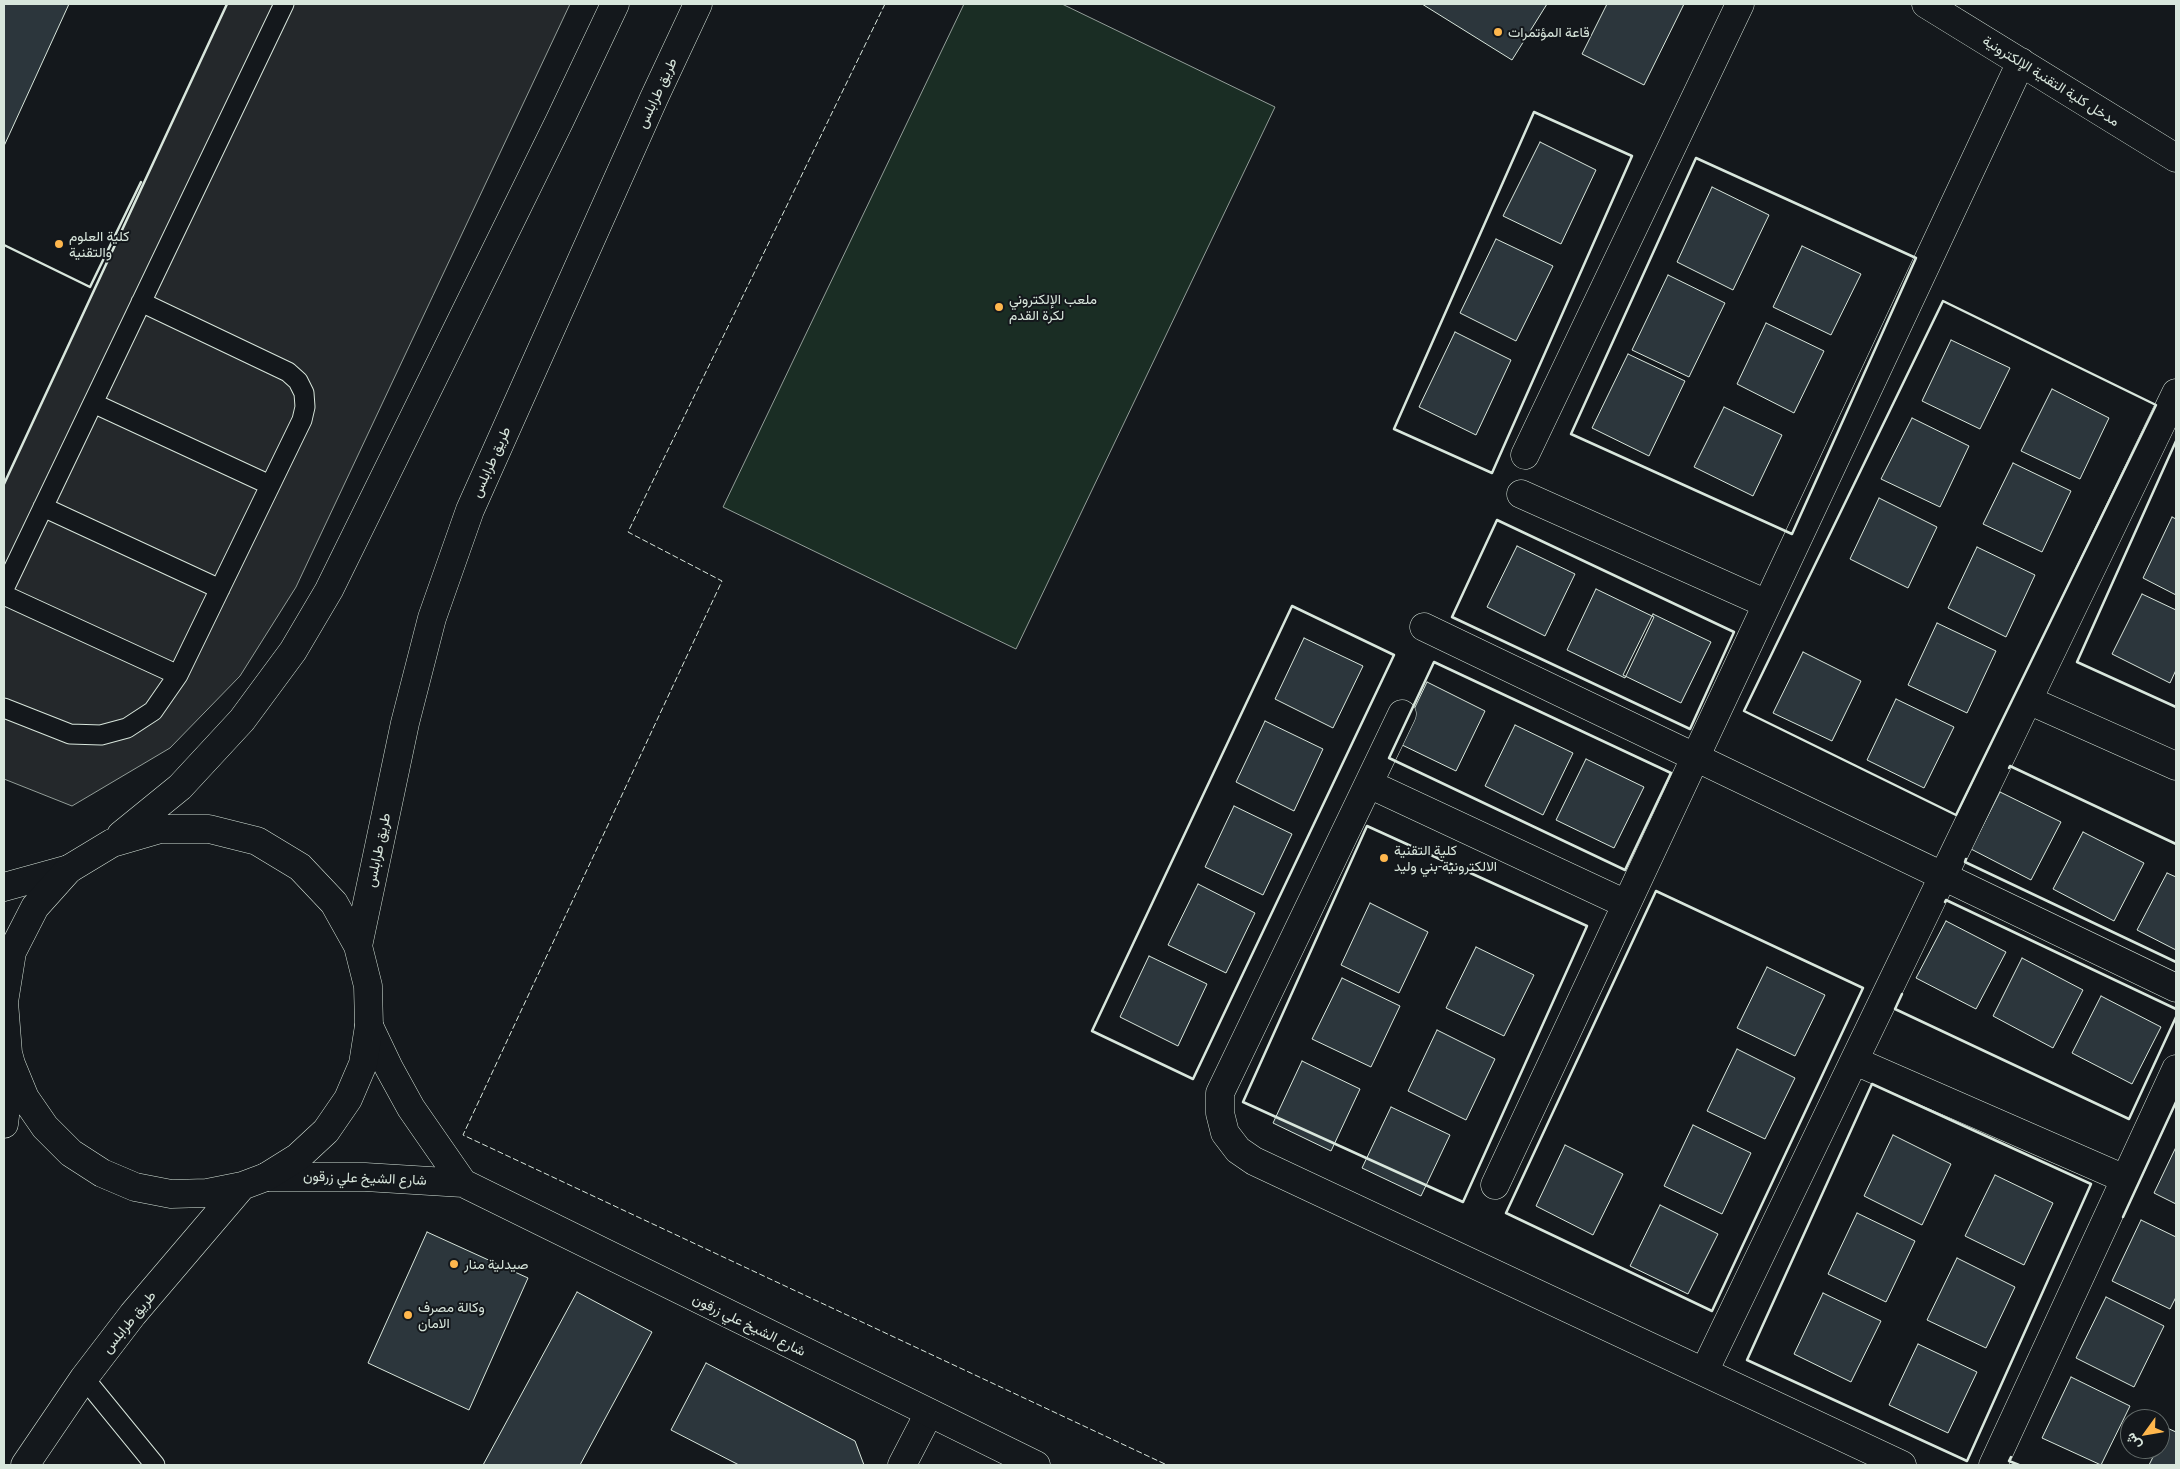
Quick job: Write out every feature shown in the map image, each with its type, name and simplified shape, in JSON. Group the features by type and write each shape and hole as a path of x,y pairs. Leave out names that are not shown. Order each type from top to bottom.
{"main road":[{"path":"4,887 69,869 112,843 180,787 213,752 242,720 293,651 329,590 412,424 615,4"},
{"name":"طريق طرابلس","path":"358,946 405,723 432,618 470,510 698,4"},
{"path":"1525,455 1740,4"},
{"name":"مدخل كلية التقنية الإلكترونية","path":"1926,4 2176,158"},
{"path":"1495,1185 2021,62"},
{"path":"1704,1372 2176,393"},
{"path":"1521,494 1767,604"},
{"path":"1424,627 2176,988"},
{"path":"2028,700 2176,766"},
{"path":"1402,714 1220,1093 1220,1113 1226,1133 1238,1150 1254,1161 1902,1465"},
{"path":"1369,784 1626,904"},
{"path":"8,1054 25,1098 46,1128 71,1153 102,1173 135,1187 171,1194 207,1193 254,1181 298,1157 326,1130 348,1099 363,1064 370,1026 368,986 358,946 334,902 300,866 257,841 209,829 160,829 112,843"},
{"path":"4,1124 8,1054 4,1002 12,952 35,907 69,869"},
{"name":"شارع الشيخ علي زرقون","path":"370,1026 389,1068 411,1108 463,1183"},
{"path":"1854,1061 2125,1179"},
{"path":"1993,1465 2176,1069"},
{"name":"شارع الشيخ علي زرقون","path":"254,1181 365,1177 463,1183 1036,1465"},
{"name":"طريق طرابلس","path":"25,1465 84,1378 133,1314 254,1181"},
{"path":"902,1465 929,1413"}],"lane":[{"path":"4,589 284,4"},
{"path":"4,708 70,734 100,735 127,728 153,711 178,675 302,420 305,407 304,394 298,381 288,372 141,302"},
{"path":"93,403 270,485"},
{"path":"43,508 220,589"},
{"path":"4,595 178,675"},
{"path":"84,1378 155,1465"}],"green space":[{"name":"ملعب الإلكتروني لكرة القدم","path":"964,4 1062,4 1275,107 1016,649 723,507"}],"shaded area":[{"path":"227,4 570,4 296,587 240,676 170,748 72,806 4,779 4,484"}],"building":[{"path":"4,4 69,4 4,146"},
{"name":"قاعة المؤتمرات","path":"1422,4 1547,4 1512,60"},
{"path":"1607,4 1684,4 1644,85 1582,54"},
{"path":"1540,142 1596,170 1561,244 1503,216"},
{"path":"1712,187 1769,215 1733,290 1677,262"},
{"path":"1496,239 1553,266 1516,341 1460,313"},
{"path":"1802,246 1861,274 1831,335 1773,307"},
{"path":"1668,275 1725,303 1689,377 1632,350"},
{"path":"1766,323 1824,351 1794,413 1737,384"},
{"path":"1455,332 1511,360 1476,435 1419,407"},
{"path":"1951,340 2010,368 1980,429 1922,401"},
{"path":"1628,354 1685,381 1649,456 1592,428"},
{"path":"2052,389 2109,418 2080,479 2021,451"},
{"path":"1724,407 1782,435 1753,496 1694,467"},
{"path":"1912,418 1969,446 1940,507 1881,479"},
{"path":"2013,463 2071,491 2042,552 1983,524"},
{"path":"1879,498 1937,527 1908,588 1850,559"},
{"path":"2172,517 2176,519 2176,595 2143,578"},
{"path":"1517,546 1575,574 1545,636 1487,607"},
{"path":"1977,547 2035,575 2006,637 1948,608"},
{"path":"1596,589 1654,617 1625,678 1567,650"},
{"path":"2142,594 2176,610 2176,670 2170,683 2112,654"},
{"path":"1653,614 1711,642 1681,703 1623,675"},
{"path":"1937,623 1996,651 1967,713 1908,685"},
{"path":"1304,638 1363,666 1333,728 1275,699"},
{"path":"1803,652 1861,681 1832,741 1773,713"},
{"path":"1427,682 1485,711 1456,771 1398,743"},
{"path":"1896,699 1954,727 1924,788 1867,760"},
{"path":"1265,721 1323,749 1294,811 1236,782"},
{"path":"1515,725 1573,753 1543,815 1485,786"},
{"path":"1586,759 1644,787 1614,848 1556,820"},
{"path":"2000,792 2061,822 2031,880 1971,849"},
{"path":"1234,806 1292,834 1263,895 1205,867"},
{"path":"2083,832 2144,863 2114,921 2053,889"},
{"path":"2167,873 2176,877 2176,950 2137,930"},
{"path":"1198,884 1255,913 1226,973 1168,945"},
{"path":"1370,903 1428,932 1399,993 1341,965"},
{"path":"1946,921 2006,952 1976,1009 1916,978"},
{"path":"1476,947 1534,975 1504,1036 1446,1008"},
{"path":"1149,956 1207,984 1178,1046 1120,1017"},
{"path":"2022,958 2083,990 2053,1048 1993,1016"},
{"path":"1767,967 1825,995 1795,1056 1737,1028"},
{"path":"1342,978 1400,1006 1371,1067 1312,1039"},
{"path":"2101,996 2161,1027 2132,1084 2072,1053"},
{"path":"1437,1030 1495,1059 1466,1120 1408,1091"},
{"path":"1737,1049 1795,1078 1765,1139 1707,1111"},
{"path":"1302,1061 1360,1089 1331,1151 1273,1123"},
{"path":"1391,1107 1450,1135 1421,1196 1362,1168"},
{"path":"1693,1125 1751,1153 1722,1214 1664,1186"},
{"path":"1893,1135 1951,1164 1922,1225 1864,1196"},
{"path":"1565,1145 1623,1174 1593,1235 1536,1206"},
{"path":"2176,1147 2176,1204 2154,1193"},
{"path":"1995,1175 2053,1203 2024,1265 1965,1236"},
{"path":"1660,1205 1718,1234 1688,1294 1630,1266"},
{"path":"1857,1213 1915,1241 1886,1302 1828,1274"},
{"path":"2141,1220 2176,1237 2176,1297 2170,1309 2112,1281"},
{"path":"427,1232 528,1278 469,1410 368,1363"},
{"path":"1957,1258 2015,1287 1986,1348 1927,1320"},
{"path":"577,1292 652,1332 580,1465 483,1465"},
{"path":"1823,1293 1881,1321 1851,1382 1794,1354"},
{"path":"2106,1297 2164,1326 2134,1387 2076,1358"},
{"path":"1918,1344 1977,1372 1948,1433 1889,1405"},
{"path":"706,1363 855,1441 864,1465 739,1465 671,1430"},
{"path":"2071,1377 2130,1406 2129,1409 2120,1409 2120,1426 2101,1465 2042,1438"},
{"path":"2170,1429 2176,1432 2176,1465 2149,1465 2152,1459 2170,1459"}],"fence":[{"path":"885,4 628,532 722,581 463,1135 1167,1465"}],"wall":[{"path":"4,484 227,4"},
{"path":"1534,112 1632,156 1492,473 1394,429 1534,112"},
{"path":"1696,158 1916,258 1792,534 1571,434 1696,158"},
{"path":"4,245 90,287 141,182"},
{"path":"1943,301 2156,405 1956,815 1744,711 1943,301"},
{"path":"2176,441 2077,662 2176,707"},
{"path":"1497,520 1734,632 1690,729 1452,617 1497,520"},
{"path":"1292,606 1394,655 1193,1079 1092,1031 1292,606"},
{"path":"1434,662 1671,773 1625,870 1389,758 1434,662"},
{"path":"2009,768 2010,766 2176,844"},
{"path":"1367,826 1587,926 1463,1202 1243,1102 1367,826"},
{"path":"1966,859 1965,862 2176,962"},
{"path":"1656,891 1863,988 1712,1311 1506,1213 1656,891"},
{"path":"1945,902 1946,900 2176,1009"},
{"path":"1902,994 1895,1009 2129,1119 2176,1017"},
{"path":"1872,1084 2091,1184 1967,1461 1747,1360 1872,1084"},
{"path":"2123,1217 2176,1102"},
{"path":"2011,1457 2009,1461 2019,1465"}],"place":[{"name":"قاعة المؤتمرات","path":"1498,32"},
{"name":"كلية العلوم والتقنية","path":"59,244"},
{"name":"ملعب الإلكتروني لكرة القدم","path":"999,307"},
{"name":"كلية التقنية الالكترونية-بني وليد","path":"1384,858"},
{"name":"صيدلية منار","path":"454,1264"},
{"name":"وكالة مصرف الامان","path":"408,1315"}]}
